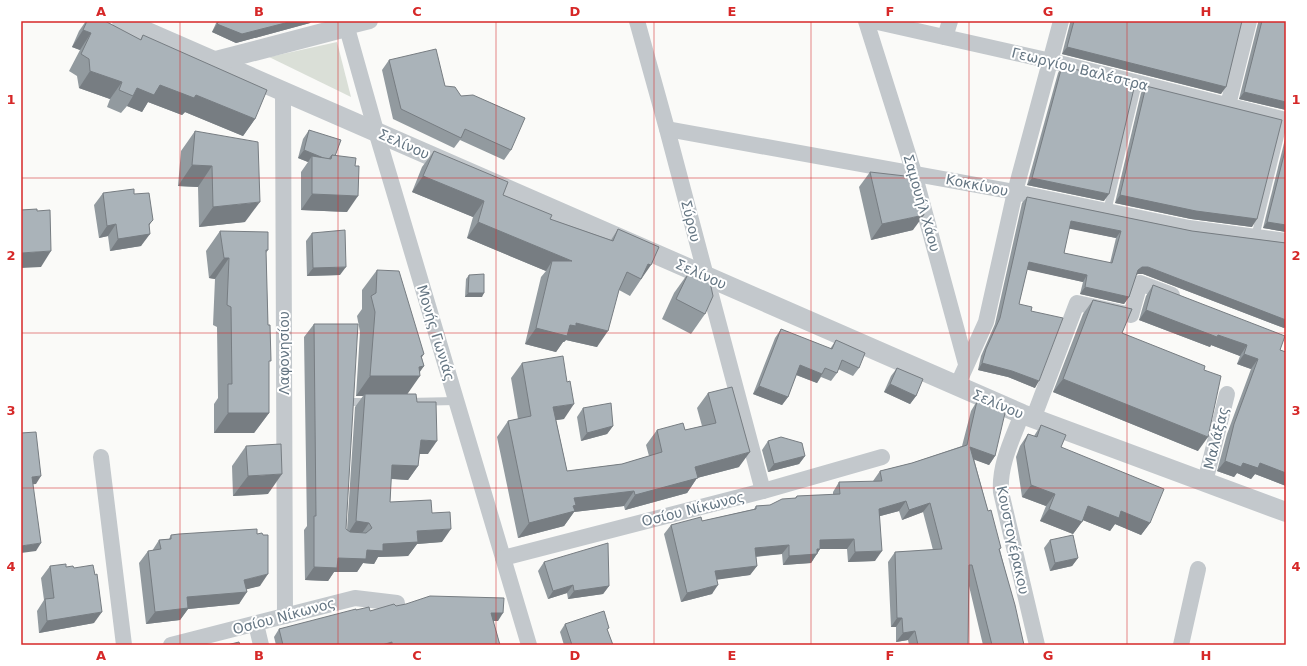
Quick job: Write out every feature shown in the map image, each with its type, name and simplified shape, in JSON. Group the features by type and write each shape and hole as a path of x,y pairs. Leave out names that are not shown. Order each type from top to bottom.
{"street":[{"name":"Σελίνου","path":"122,21 148,26 216,61 283,91 1027,416 1286,512"},
{"path":"216,61 346,24 370,21"},
{"name":"Σύρου","path":"636,21 668,130 763,491"},
{"name":"Σαμουήλ Χάου","path":"866,21 914,173 966,364"},
{"name":"Γεωργίου Βαλέστρα","path":"873,21 1051,62 1285,120"},
{"path":"945,37 950,21"},
{"path":"957,386 986,322 1015,192 1061,21"},
{"path":"1228,106 1249,21"},
{"name":"Μονής Γωνιάς","path":"346,24 376,131 529,645"},
{"name":"Λαφονησίου","path":"283,91 285,616"},
{"name":"Κοκκίνου","path":"668,130 914,173 1189,228 1286,241"},
{"name":"Κουστογέρακου","path":"1037,645 1001,492 1000,478 1004,462 1027,416 1077,303 1131,315 1140,283 1184,300"},
{"name":"Μαλάξας","path":"1205,482 1227,394"},
{"path":"101,457 124,645"},
{"name":"Οσίου Νίκωνος","path":"503,558 763,491 882,457"},
{"path":"1181,645 1198,569"},
{"name":"Οσίου Νίκωνος","path":"171,645 355,598 397,603"},
{"path":"256,624 261,645"}],"lane":[{"path":"1107,211 1138,83"},
{"path":"1255,237 1285,120"},
{"path":"396,402 456,401"},
{"path":"350,402 380,402"}],"shaded area":[{"path":"337,42 351,97 269,57"}],"building":[{"path":"87,21 105,21 141,40 143,35 267,90 255,119 196,95 194,98 160,85 154,95 137,88 133,96 119,90 122,82 90,71 89,59 81,54 91,33 83,30"},
{"path":"219,21 293,21 242,34 217,24"},
{"path":"1074,21 1242,21 1226,87 1067,47"},
{"path":"1262,21 1286,21 1286,102 1244,92"},
{"path":"436,49 445,86 455,87 461,96 473,95 525,118 511,150 465,129 461,138 401,109 389,60"},
{"path":"1062,66 1135,84 1109,194 1032,178"},
{"path":"1146,86 1282,120 1257,219 1196,211 1120,195"},
{"path":"309,130 341,140 335,156 332,155 329,159 326,159 304,150"},
{"path":"195,131 258,142 260,202 213,207 212,166 192,165"},
{"path":"1286,147 1286,225 1267,222"},
{"path":"434,151 508,182 503,195 552,215 550,219 613,241 618,229 659,247 651,265 648,264 641,279 627,272 619,290 608,331 576,323 576,326 570,325 567,336 536,328 552,261 572,261 478,222 484,201 423,176"},
{"path":"332,155 356,158 355,166 359,166 358,196 312,194 312,156 331,159"},
{"path":"870,172 914,177 924,215 882,224"},
{"path":"134,189 134,194 149,193 153,220 149,224 150,234 118,239 116,224 107,226 103,193"},
{"path":"1027,197 1192,231 1286,243 1286,320 1148,267 1142,267 1138,270 1129,297 1085,287 1087,275 1029,262 1019,304 1032,307 1031,311 1063,318 1039,381 1012,371 982,363 986,349 1000,318","holes":["1071,221 1121,231 1112,263 1064,253"]},
{"path":"37,209 37,211 50,210 51,251 21,253 21,210"},
{"path":"345,230 346,267 313,268 312,233"},
{"path":"220,231 268,232 268,250 266,250 268,325 270,325 271,361 269,361 269,413 228,413 228,384 232,384 231,307 227,305 229,258 224,258"},
{"path":"377,270 399,271 424,354 421,356 424,366 419,367 420,376 370,376 375,312 371,296 376,293"},
{"path":"689,272 710,282 713,296 705,314 676,299"},
{"path":"484,274 484,293 468,293 469,275"},
{"path":"1153,285 1285,336 1280,350 1286,352 1286,473 1260,463 1258,468 1243,463 1241,467 1225,461 1234,424 1258,359 1244,354 1247,345 1218,335 1217,337 1146,310"},
{"path":"1093,300 1132,309 1122,333 1205,366 1204,370 1221,376 1208,437 1063,379"},
{"path":"314,324 358,324 346,529 350,532 366,533 372,528 369,523 356,521 365,394 416,394 417,402 436,402 437,441 421,440 418,466 392,465 390,502 431,500 432,513 450,512 451,529 417,531 418,542 383,544 383,551 367,550 366,559 338,558 337,568 314,567 314,516 316,516"},
{"path":"781,329 832,349 836,340 865,353 859,368 842,360 837,373 825,368 822,374 800,365 788,397 759,386"},
{"path":"563,356 567,382 570,381 574,404 553,407 567,471 622,464 662,452 657,430 683,423 685,430 716,423 708,393 732,387 750,452 695,467 698,478 635,495 634,491 574,498 576,505 573,506 575,511 529,523 508,421 531,416 522,363"},
{"path":"897,368 923,379 916,396 890,384"},
{"path":"977,401 1005,413 995,456 970,447 988,511 991,510 1001,548 999,549 1015,605 1024,645 992,645 972,565 969,565 968,645 918,645 915,631 903,633 902,618 897,618 895,552 942,549 930,503 909,510 906,501 879,509 882,551 855,552 854,539 820,540 820,549 817,549 817,554 789,556 789,545 755,548 757,566 715,571 718,585 687,593 671,525 701,517 702,521 756,509 756,506 770,505 782,499 796,498 797,496 840,494 839,482 882,481 880,471 912,463 967,445"},
{"path":"611,403 613,426 587,433 583,408"},
{"path":"1041,425 1066,435 1061,447 1164,489 1150,523 1121,511 1119,518 1088,506 1082,522 1049,509 1055,494 1031,485 1024,444 1028,434 1037,437"},
{"path":"36,432 41,476 32,477 41,543 21,546 21,433"},
{"path":"781,437 802,443 805,456 774,464 768,441"},
{"path":"281,444 282,474 248,476 246,446"},
{"path":"257,529 257,534 262,533 263,535 268,535 268,574 244,580 247,592 187,597 188,608 155,612 148,551 161,549 159,540 171,539 171,535 179,534"},
{"path":"1073,535 1078,558 1055,563 1050,540"},
{"path":"608,543 609,586 574,591 573,585 553,591 544,562"},
{"path":"66,564 66,567 73,566 74,568 93,565 95,575 97,574 102,612 47,621 45,599 54,598 50,566"},
{"path":"430,596 504,598 503,613 491,613 500,645 392,645 392,642 382,645 283,645 279,629 356,609 369,607 370,611 394,604 396,606 406,604"},
{"path":"604,611 609,628 607,629 613,645 572,645 565,624"},
{"path":"239,642 240,645 227,645"}]}
